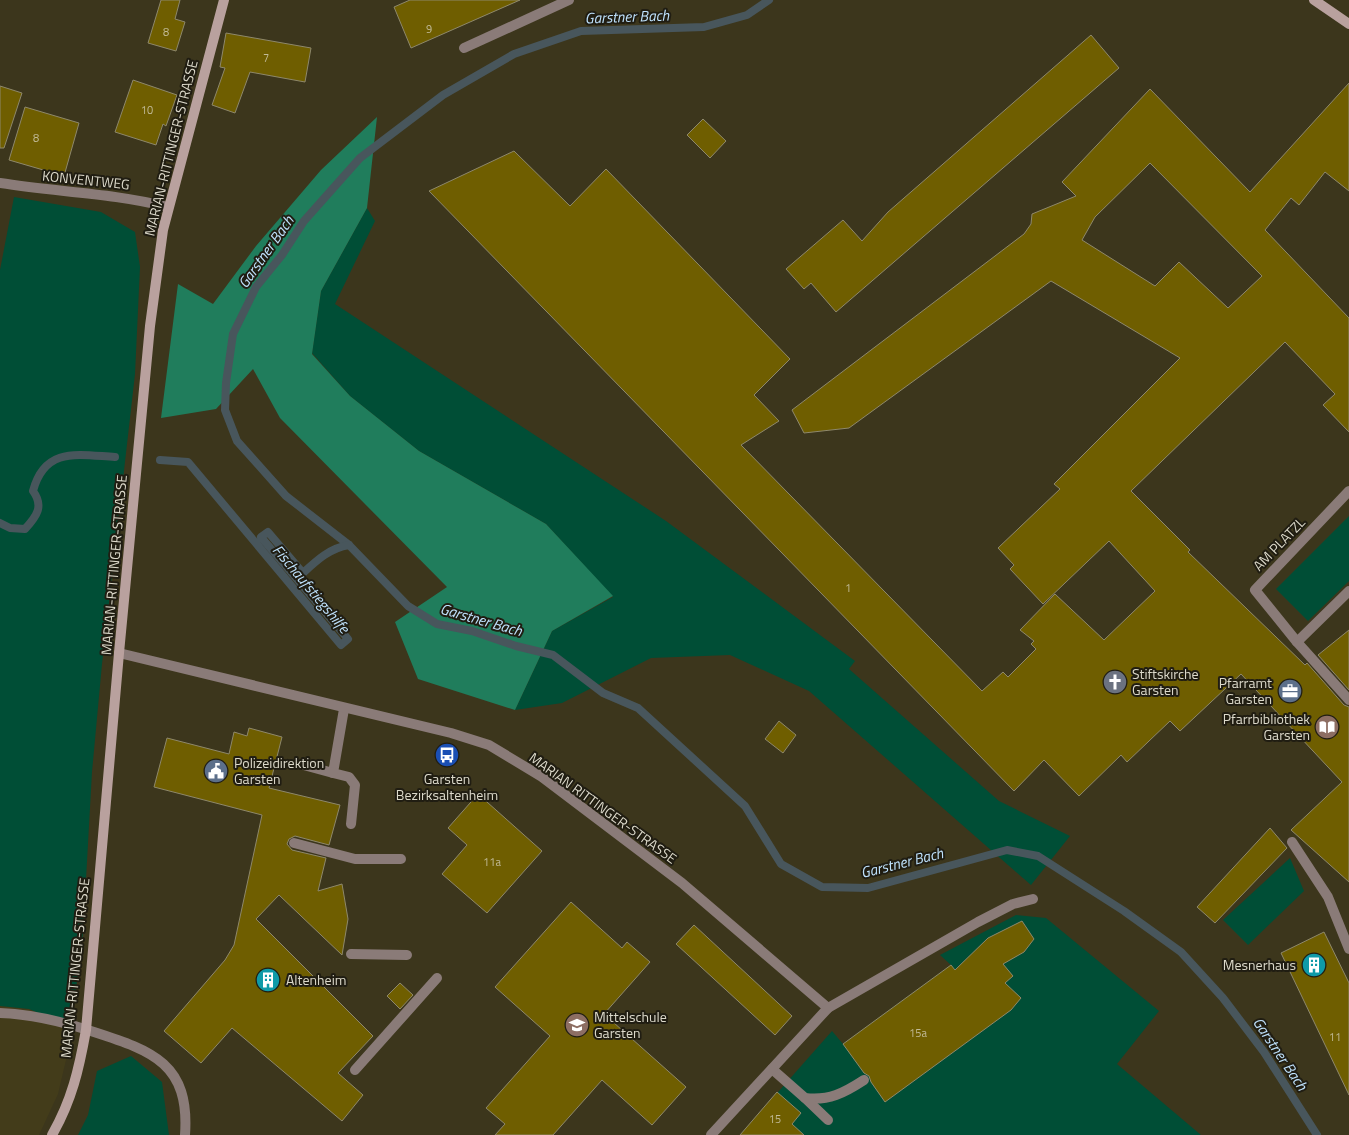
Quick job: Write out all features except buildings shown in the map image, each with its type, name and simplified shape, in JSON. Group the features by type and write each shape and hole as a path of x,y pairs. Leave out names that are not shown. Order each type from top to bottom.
{"street":[{"name":"MARIAN-RITTINGER-STRASSE","path":"52,1135 64,1114 77,1078 86,1030 118,653 150,326 168,207 224,0"},
{"path":"464,48 569,0"},
{"path":"1314,0 1349,24"},
{"name":"KONVENTWEG","path":"0,183 43,190 135,199 168,207"},
{"name":"AM PLATZL","path":"1349,491 1255,590 1297,642 1349,700"},
{"path":"1297,642 1349,591"},
{"name":"MARIAN RITTINGER-STRASSE","path":"118,653 451,734 489,745 542,776 682,883 828,1008"},
{"path":"333,773 344,709"},
{"path":"300,764 349,777 355,785 351,824"},
{"path":"1292,842 1328,897 1349,949"},
{"path":"294,843 354,859 401,859"},
{"path":"711,1135 828,1008 978,922 1013,904 1032,899"},
{"path":"351,954 407,956"},
{"path":"355,1070 437,978"},
{"path":"0,1013 53,1021 146,1050 163,1062 174,1077 183,1095 186,1119 185,1135"},
{"path":"772,1069 828,1120"},
{"path":"805,1098 826,1099 841,1095 864,1080"}],"shaded area":[{"path":"74,1005 70,1043 58,1094 39,1135 0,1135 0,1006 29,1009 51,1018 65,1018"}],"green space":[{"path":"377,117 367,208 321,291 312,354 350,396 419,451 546,524 613,596 552,631 515,710 418,679 395,622 447,587 280,418 253,369 216,409 161,418 178,284 213,304 256,246 321,170"},
{"path":"14,197 101,212 135,232 140,267 135,374 102,664 92,772 83,933 74,1005 65,1018 50,1018 29,1009 0,1006 0,270"},
{"path":"367,208 375,221 335,304 666,521 855,661 849,669 999,801 1070,836 1031,885 809,691 730,655 651,658 562,703 515,710 552,631 613,597 546,524 419,451 350,396 312,353 321,291"},
{"path":"1349,516 1349,581 1308,621 1276,589"},
{"path":"1290,858 1304,891 1248,945 1223,920"},
{"path":"1016,915 1046,918 1159,1011 1117,1064 1201,1135 740,1135 832,1031 843,1044 951,965 940,955"},
{"path":"131,1056 162,1082 169,1135 78,1135 88,1115 97,1071"}],"waterway":[{"name":"Garstner Bach","path":"769,0 747,15 704,27 581,31 514,54 443,95 360,158 304,221 282,255 256,287 233,334 226,383 225,410 237,441 286,496 349,545 408,606 437,624 472,631 516,646 553,655 603,693 638,708 745,806 781,864 822,887 868,888 1007,850 1038,856 1124,911 1181,952 1223,998 1264,1052 1317,1135"},
{"name":"Fischaufstiegshilfe","path":"0,523 10,528 25,529 38,511 38,501 33,491 38,477 46,466 55,460 65,456 76,455 115,457"},
{"name":"Fischaufstiegshilfe","path":"160,460 188,462 341,645 348,639 261,537 268,532 303,573 330,552 349,545"}],"place":[{"name":"Stiftskirche Garsten","path":"1115,682"},
{"name":"Pfarramt Garsten","path":"1290,691"},
{"name":"Pfarrbibliothek Garsten","path":"1327,727"},
{"name":"Garsten Bezirksaltenheim","path":"447,755"},
{"name":"Polizeidirektion Garsten","path":"216,771"},
{"name":"Mesnerhaus","path":"1314,965"},
{"name":"Altenheim","path":"268,980"},
{"name":"Mittelschule Garsten","path":"577,1025"}]}
